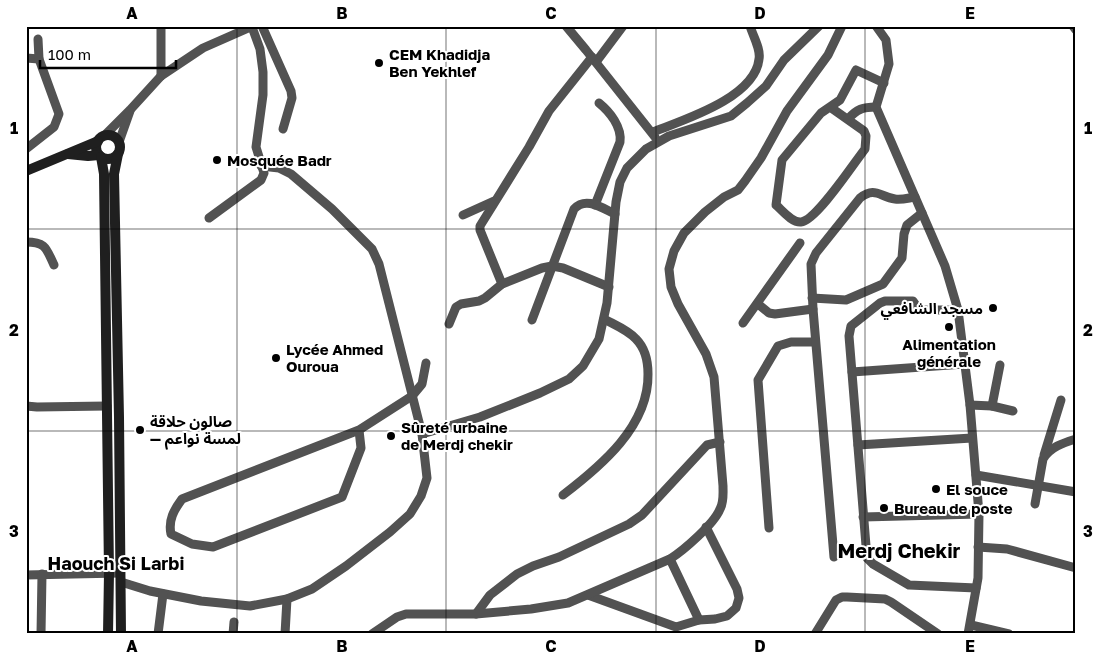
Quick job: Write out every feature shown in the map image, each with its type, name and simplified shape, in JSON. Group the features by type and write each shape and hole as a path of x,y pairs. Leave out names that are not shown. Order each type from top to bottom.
{"street":[{"path":"161,26 161,76"},
{"path":"108,634 109,573 104,174 96,148 101,138 161,76 203,48 252,26 260,49 264,72 256,147 264,174 261,180 209,218"},
{"path":"262,26 291,91 292,98 283,129"},
{"path":"502,284 480,230 482,222 530,147 549,111 623,26"},
{"path":"422,434 480,418 540,394 568,380 583,366 599,339 604,319 609,287 615,214 620,182 627,168 646,149 669,136 731,116 766,86 784,60 819,26"},
{"path":"372,634 396,617 406,614 476,614 531,610 568,603 670,559 684,550 720,512 723,501 720,442 712,370 706,354 671,288 669,269 674,251 684,233 705,212 724,197 738,190 745,182 761,158 787,111 828,55 842,26"},
{"path":"876,26 886,40 889,64 876,106 945,266 958,310 970,406 979,514 976,588 969,630 1009,634"},
{"path":"1073,26 1076,30"},
{"path":"567,27 653,132 659,142"},
{"path":"653,132 715,108 746,84 754,73 759,60 753,29"},
{"path":"26,149 54,127 59,114 39,59 38,39"},
{"path":"26,58 39,59"},
{"path":"830,107 864,130 865,149 818,211 806,220 800,222 792,220 776,205 782,160 821,113 840,100 856,70 884,83"},
{"path":"595,205 621,136 610,115 599,102"},
{"path":"848,119 863,107 876,106"},
{"path":"121,634 119,398 114,174 120,146 119,142 130,110"},
{"path":"26,171 101,138 113,136 119,142"},
{"path":"68,154 100,156 104,159 112,159 118,154"},
{"path":"26,575 109,573 163,594 201,601 250,606 287,599 312,589 346,566 410,514 421,496 427,478 422,434 379,264 372,249 332,209 291,174 279,168 262,166"},
{"path":"834,557 815,342 811,264 816,253 860,198 867,193 874,192 900,200 915,197"},
{"path":"463,215 494,201"},
{"path":"532,320 574,209 578,204 585,202 615,214"},
{"path":"812,298 846,300 883,284 902,258 904,234 907,225 922,213"},
{"path":"26,242 38,242 46,247 54,265"},
{"path":"743,323 800,243"},
{"path":"449,324 456,307 460,304 479,301 502,284 542,268 552,266 563,268 609,287"},
{"path":"958,310 919,310 912,301 885,301 851,326 849,336 867,558 872,564 909,584 976,588"},
{"path":"758,304 769,313 776,314 813,309"},
{"path":"563,495 596,470 623,439 635,421 644,401 648,385 648,365 642,347 628,332 604,319"},
{"path":"769,528 758,380 778,346 791,342 815,342"},
{"path":"358,430 361,448 342,496 213,547 192,544 171,534 169,526 174,509 182,498 358,430 412,396 422,384 426,363"},
{"path":"852,372 964,364"},
{"path":"992,406 1000,365"},
{"path":"1035,504 1043,460 1061,400"},
{"path":"26,406 107,406"},
{"path":"970,406 992,406 1013,411"},
{"path":"858,444 972,438"},
{"path":"1043,460 1049,451 1057,445 1076,439"},
{"path":"476,614 490,595 517,574 629,524 642,515 707,445 720,442"},
{"path":"976,476 1076,492"},
{"path":"863,517 979,514"},
{"path":"588,595 676,627 699,620 727,616 736,608 739,598 734,581 706,527"},
{"path":"978,547 1007,549 1076,568"},
{"path":"670,559 699,620"},
{"path":"41,634 42,574"},
{"path":"158,634 163,594"},
{"path":"819,632 836,600 847,597 885,599 938,634"},
{"path":"285,634 287,599"},
{"path":"233,634 234,622"}],"place":[{"name":"CEM Khadidja Ben Yekhlef","path":"379,63"},
{"name":"Mosquée Badr","path":"217,160"},
{"name":"مسجد الشافعي","path":"993,308"},
{"name":"Alimentation générale","path":"949,327"},
{"name":"Lycée Ahmed Ouroua","path":"276,358"},
{"name":"صالون حلاقة — لمسة نواعم","path":"140,430"},
{"name":"Sûreté urbaine de Merdj chekir","path":"391,436"},
{"name":"El souce","path":"936,489"},
{"name":"Bureau de poste","path":"884,508"}],"district":[{"name":"Merdj Chekir","path":"899,550"},
{"name":"Haouch Si Larbi","path":"116,563"}]}
